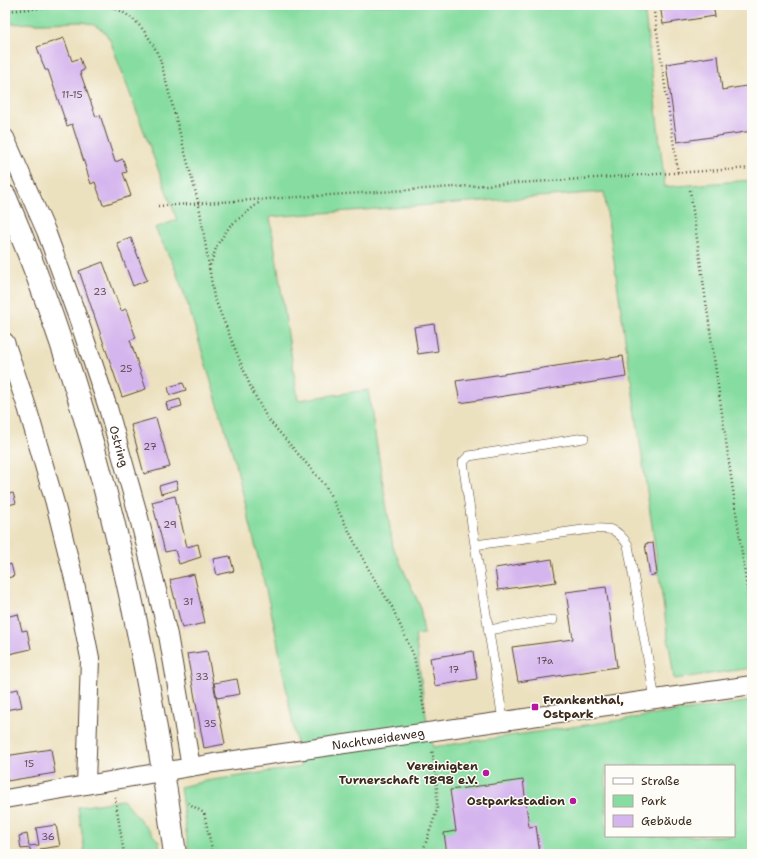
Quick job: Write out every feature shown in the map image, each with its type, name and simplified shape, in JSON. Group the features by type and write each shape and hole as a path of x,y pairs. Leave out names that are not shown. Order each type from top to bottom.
{"main road":[{"path":"5,196 45,297 80,401 109,505 133,603 163,772 175,854"}],"street":[{"name":"Ostring","path":"5,138 46,230 79,321 108,408 138,514 168,635 191,767"},
{"path":"5,342 28,407 54,503 75,583 90,658 86,785"},
{"name":"Nachtweideweg","path":"5,799 191,767 503,720 752,685"}],"lane":[{"path":"503,720 463,462 468,456 584,438"},
{"path":"475,545 590,529 609,528 622,536 628,545 655,699"},
{"path":"488,630 553,620"}],"path":[{"path":"5,11 80,5"},
{"path":"105,5 120,9 136,22 151,38 160,59 198,205 214,297 251,388 267,418 325,485 370,572 392,608 414,656 432,748 437,789 437,810 422,854"},
{"path":"653,5 678,173"},
{"path":"158,206 198,205 752,168"},
{"path":"690,190 752,623"},
{"path":"209,270 217,246 230,226 262,200"},
{"path":"112,781 124,854"},
{"path":"184,801 204,813 213,854"}],"green space":[{"path":"5,5 644,5 665,187 752,180 752,668 674,679 604,192 270,217 298,400 368,390 393,547 420,606 424,634 415,635 426,716 433,747 752,701 752,854 189,854 180,787 206,781 301,767 274,624 236,465 188,305 174,266 155,228 177,220 110,40 99,28 92,24 83,22 5,24"},
{"path":"123,800 159,842 160,854 85,854 78,807"}],"building":[{"path":"660,5 713,5 715,16 663,24"},
{"path":"64,38 72,61 80,58 84,70 80,72 96,117 100,115 115,162 123,159 127,172 123,173 131,196 103,205 95,182 91,184 72,124 67,126 48,70 45,70 37,47"},
{"path":"718,56 722,90 752,85 752,131 677,142 666,64"},
{"path":"131,238 147,280 133,286 117,243"},
{"path":"103,262 121,311 126,309 136,338 130,340 146,389 122,397 79,271"},
{"path":"434,324 438,351 418,354 414,327"},
{"path":"623,356 626,377 460,403 456,381"},
{"path":"183,383 186,390 170,395 168,387"},
{"path":"180,399 182,406 168,410 166,403"},
{"path":"156,418 170,467 144,474 131,425"},
{"path":"176,481 178,489 161,494 159,486"},
{"path":"13,493 16,503 5,506 5,495"},
{"path":"175,496 187,547 198,544 201,557 179,564 175,550 165,552 152,502"},
{"path":"653,543 657,574 650,576 645,544"},
{"path":"230,556 234,571 217,575 213,559"},
{"path":"552,559 556,582 498,590 495,568"},
{"path":"11,564 14,576 5,579 5,566"},
{"path":"194,574 205,623 182,628 170,580"},
{"path":"606,587 617,667 518,682 512,647 573,639 566,592"},
{"path":"18,614 22,631 27,630 31,649 5,655 5,617"},
{"path":"207,651 225,744 204,748 187,654"},
{"path":"473,651 477,679 435,686 430,658"},
{"path":"237,679 240,694 217,698 214,683"},
{"path":"18,689 22,707 5,710 5,692"},
{"path":"51,749 55,773 7,781 5,756"},
{"path":"523,780 529,827 536,826 540,854 447,854 444,833 456,831 450,790"},
{"path":"56,825 60,846 40,849 41,854 31,854 30,848 21,849 19,836 27,834 29,846 39,845 36,828"}],"place":[{"name":"Frankenthal, Ostpark","path":"535,707"},
{"name":"Vereinigten Turnerschaft 1898 e.V.","path":"486,773"},
{"name":"Ostparkstadion","path":"573,801"}]}
